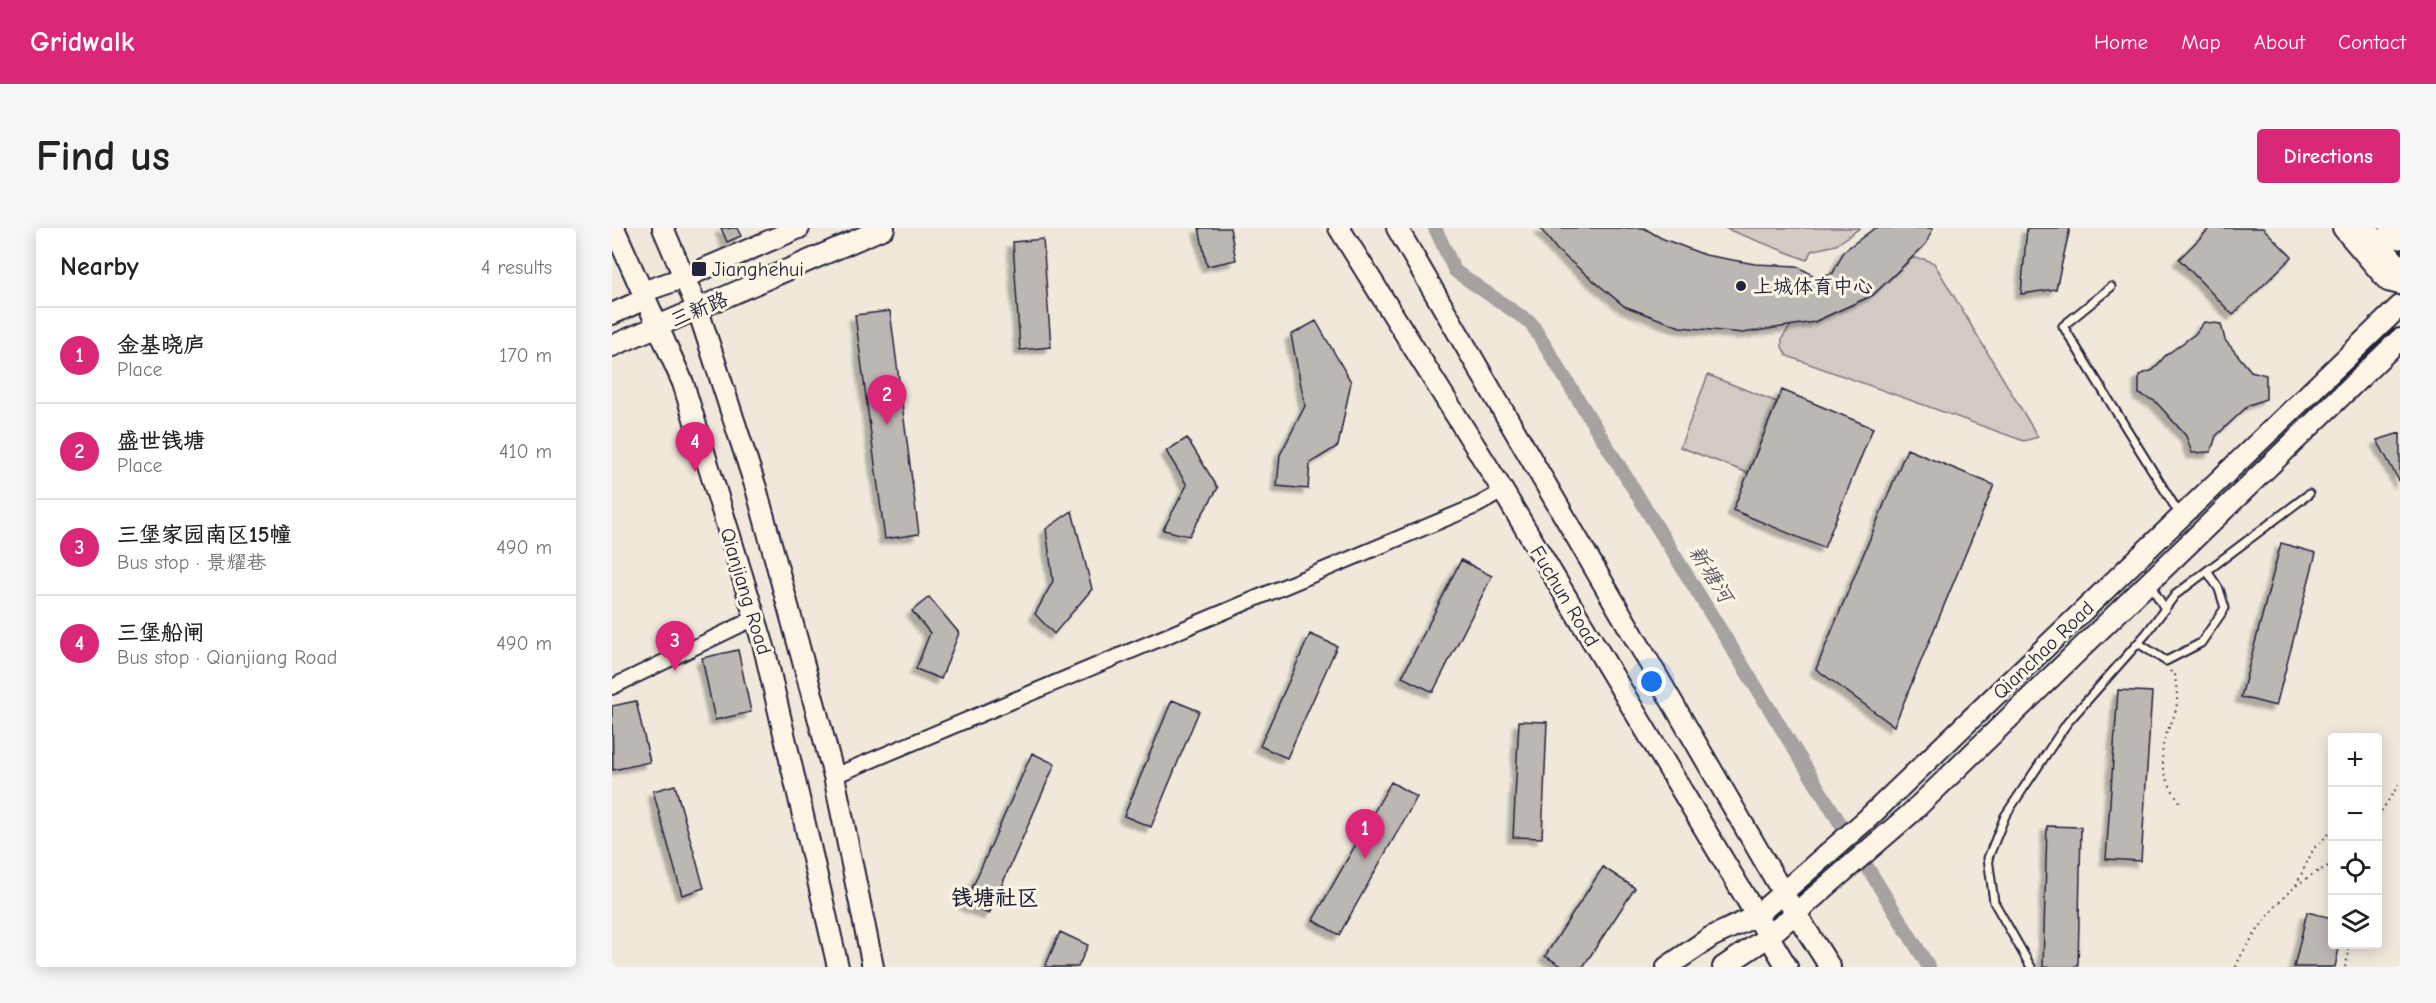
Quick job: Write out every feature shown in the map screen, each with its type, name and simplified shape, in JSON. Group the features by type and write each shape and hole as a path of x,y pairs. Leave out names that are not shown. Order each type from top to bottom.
{"main road":[{"name":"Qianjiang Road","path":"614,228 683,383 764,647 838,967"},
{"name":"Qianjiang Road","path":"663,228 698,310 756,488 834,776 873,967"},
{"name":"三新路","path":"612,314 683,278 799,228"},
{"name":"三新路","path":"612,346 884,228"},
{"name":"Fuchun Road","path":"1339,228 1503,491 1786,967"},
{"name":"Fuchun Road","path":"1397,228 1783,892 1830,967"},
{"path":"2343,228 2388,281 2400,284"},
{"path":"2366,228 2400,268"},
{"path":"2391,228 2400,238"},
{"name":"Qianchao Road","path":"1667,967 1711,937 1756,916 1867,819 2400,306"},
{"name":"Qianchao Road","path":"1723,967 1768,937 1910,814 2400,339"}],"street":[{"path":"834,776 1478,505 1503,491"},
{"path":"612,687 755,618"}],"lane":[{"path":"2111,287 2063,326 2181,517"},
{"path":"2031,967 1994,902 1988,858 2005,816 2067,723 2138,643 2175,595 2309,495"},
{"path":"2138,643 2166,661 2202,643 2225,608 2219,589 2207,571"},
{"path":"2149,582 2165,609"}],"path":[{"path":"729,228 731,234"},
{"path":"2166,667 2175,675 2177,695 2175,712 2165,737 2162,758 2168,786 2180,802"},
{"path":"2382,810 2400,783"},
{"path":"2295,886 2314,848 2328,835"},
{"path":"2236,967 2240,955 2281,898 2308,876 2328,866"},
{"path":"2345,967 2348,949"}],"shaded area":[{"path":"1724,228 1860,228 1836,245 1811,251 1807,260"},
{"path":"1912,258 1934,263 2038,437 2024,441 1787,356 1782,347 1782,338 1791,325 1814,322 1873,295"},
{"path":"1708,375 1777,402 1748,473 1680,447"}],"building":[{"path":"721,228 737,228 741,236 727,242"},
{"path":"1199,228 1230,228 1236,260 1207,266"},
{"name":"上城体育中心","path":"1540,228 1644,228 1661,238 1705,255 1755,264 1797,266 1816,277 1833,273 1844,251 1875,228 1933,228 1926,244 1873,295 1814,322 1743,333 1680,327 1624,306 1557,250"},
{"path":"2027,228 2070,228 2056,289 2021,294"},
{"path":"2210,228 2263,228 2292,257 2233,315 2179,259"},
{"path":"1043,239 1051,347 1020,350 1013,242"},
{"path":"890,311 919,534 885,539 855,315"},
{"path":"1316,321 1351,382 1338,446 1310,463 1308,489 1277,486 1280,455 1305,406 1291,335"},
{"path":"2204,322 2221,324 2225,340 2251,371 2266,375 2266,399 2249,405 2216,436 2211,452 2192,453 2186,436 2165,412 2155,401 2139,394 2139,375 2153,370 2165,356 2195,334"},
{"path":"1782,390 1873,428 1824,548 1733,510"},
{"path":"2400,433 2400,483 2377,440"},
{"path":"1187,438 1218,488 1189,536 1163,530 1187,485 1166,451"},
{"path":"1907,449 1994,485 1894,726 1816,669"},
{"path":"1072,511 1092,589 1054,634 1035,614 1053,581 1046,529"},
{"path":"2281,543 2316,553 2276,706 2241,697"},
{"path":"1461,560 1492,576 1433,692 1402,677"},
{"path":"929,597 959,633 941,679 916,669 930,633 912,611"},
{"path":"1310,634 1337,646 1287,758 1260,746"},
{"path":"738,650 751,712 715,720 702,658"},
{"path":"2118,690 2152,692 2141,861 2106,859"},
{"path":"1172,700 1199,711 1151,827 1124,816"},
{"path":"636,701 650,762 613,770 612,706"},
{"path":"1519,721 1547,722 1542,838 1513,837"},
{"path":"1032,753 1055,764 989,914 965,904"},
{"path":"1391,782 1417,797 1339,935 1313,920"},
{"path":"675,785 704,888 682,895 653,791"},
{"path":"2047,826 2081,827 2078,967 2043,967"},
{"path":"1603,867 1635,888 1583,967 1563,967 1545,956"},
{"path":"2307,912 2328,917 2328,949 2339,949 2335,967 2294,967"},
{"path":"1060,932 1088,945 1078,967 1045,967"}],"waterway":[{"name":"新塘河","path":"1435,228 1455,271 1531,323 1929,967"}],"place":[{"name":"Jianghehui","path":"699,269"},
{"name":"上城体育中心","path":"1741,286"},
{"name":"盛世钱塘","path":"887,425"},
{"name":"三堡船闸","path":"695,472"},
{"name":"三堡家园南区15幢","path":"675,671"},
{"name":"金基晓庐","path":"1365,859"}],"district":[{"name":"钱塘社区","path":"995,897"}]}
